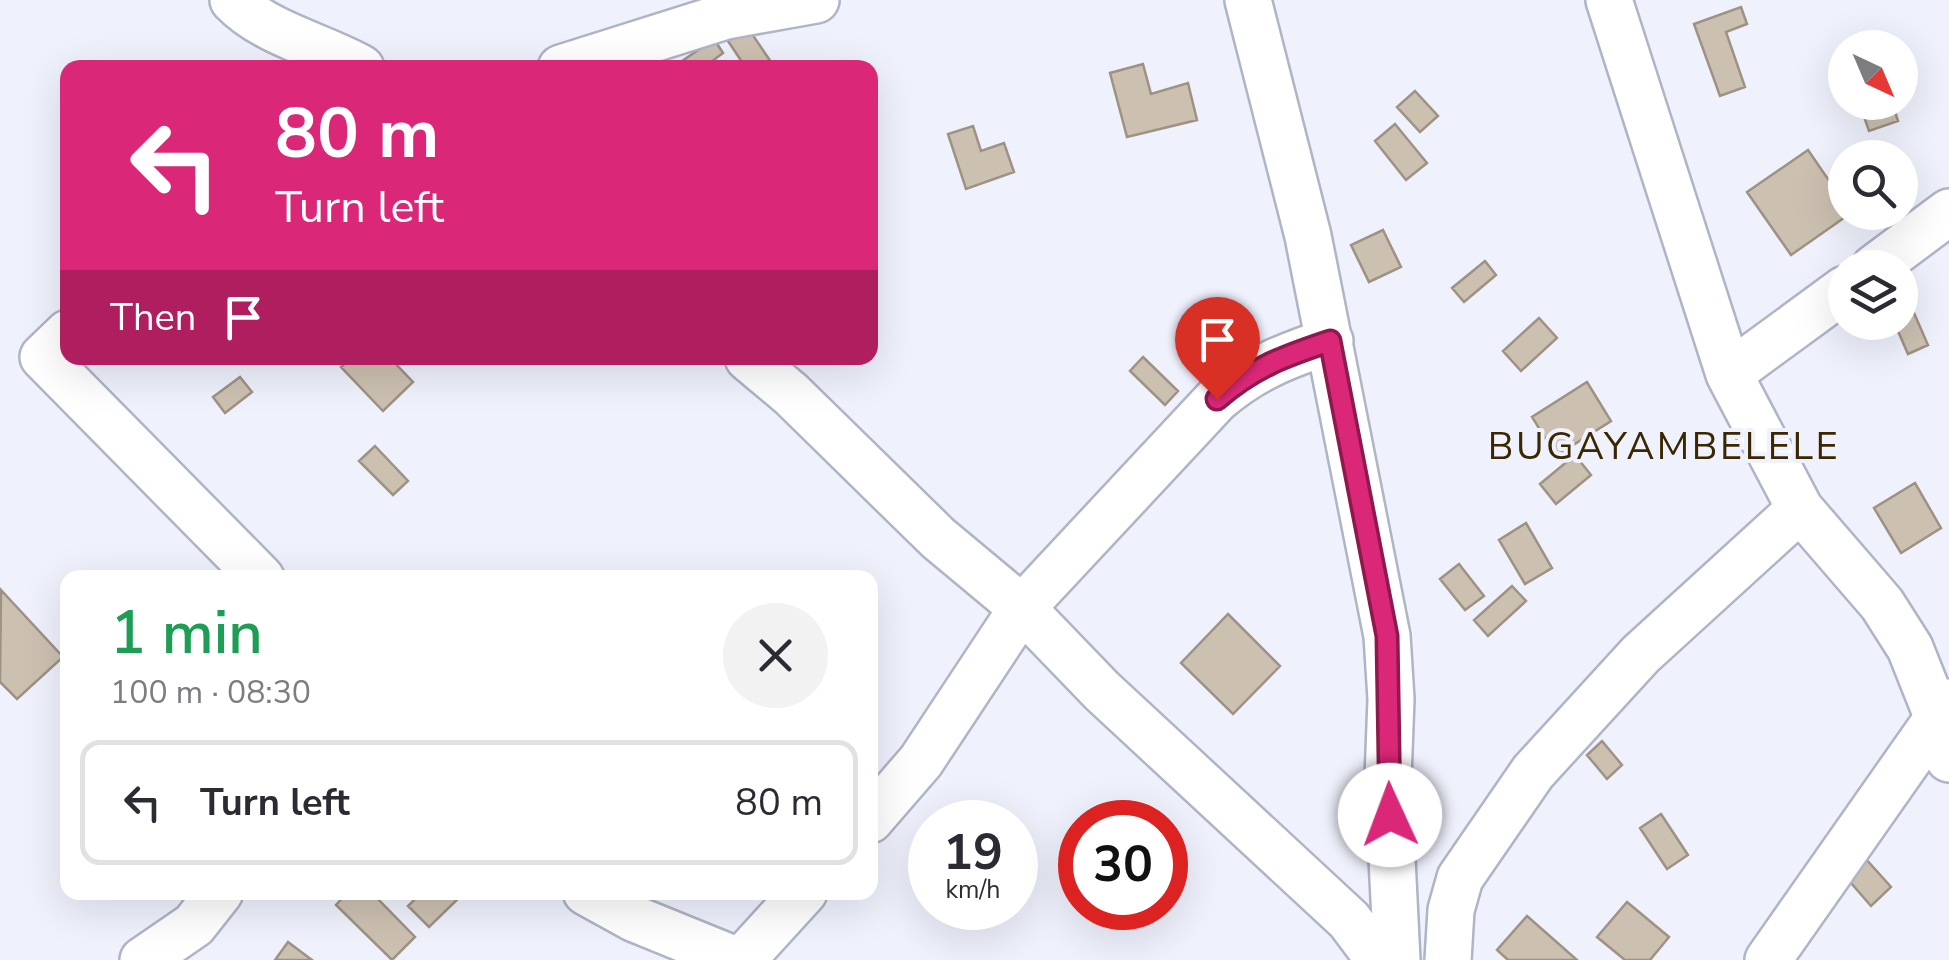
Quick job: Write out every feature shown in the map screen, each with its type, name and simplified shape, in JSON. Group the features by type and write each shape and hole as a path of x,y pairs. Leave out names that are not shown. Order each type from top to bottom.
{"street":[{"path":"232,0 272,28 334,60"},
{"path":"586,60 726,16 816,0"},
{"path":"1248,0 1308,236 1387,636 1388,778 1397,960"},
{"path":"1609,0 1729,374 1800,509 1882,604 1910,648 1943,709 1949,759"},
{"path":"1898,250 1949,212"},
{"path":"1729,374 1828,301"},
{"path":"60,341 43,358 253,570"},
{"path":"878,811 921,761 1022,608 1217,399 1246,374 1330,341"},
{"path":"756,365 938,538 1022,608 1102,690 1349,920 1379,960"},
{"path":"1448,960 1451,910 1460,878 1533,772 1598,698 1676,620 1800,509"},
{"path":"1768,960 1943,709"},
{"path":"144,960 194,925 214,900"},
{"path":"601,900 635,919 739,960 796,900"}],"building":[{"path":"1741,7 1747,24 1726,32 1745,87 1720,96 1694,24"},
{"path":"746,25 770,60 741,60 726,38"},
{"path":"714,39 723,53 714,60 684,60"},
{"path":"1143,64 1151,94 1188,83 1197,120 1127,137 1110,73"},
{"path":"1415,91 1438,116 1420,132 1397,107"},
{"path":"1865,120 1898,120 1898,121 1869,131"},
{"path":"1395,124 1427,163 1406,180 1375,141"},
{"path":"973,126 981,151 1004,143 1014,172 966,189 948,134"},
{"path":"1808,150 1828,179 1828,229 1791,255 1747,192"},
{"path":"1383,230 1401,267 1369,282 1351,245"},
{"path":"1485,261 1496,275 1464,302 1452,288"},
{"path":"1539,318 1557,338 1521,371 1503,351"},
{"path":"1918,322 1928,345 1908,354 1902,340 1918,340"},
{"path":"1143,357 1178,391 1165,405 1130,371"},
{"path":"397,365 413,382 383,411 341,367"},
{"path":"240,377 252,392 225,413 213,397"},
{"path":"1587,382 1611,421 1556,456 1532,417"},
{"path":"375,446 408,481 393,495 359,461"},
{"path":"1575,455 1591,475 1556,504 1540,484"},
{"path":"1915,483 1941,528 1901,553 1874,508"},
{"path":"1526,523 1552,568 1525,584 1499,540"},
{"path":"1459,564 1484,596 1465,610 1440,579"},
{"path":"1512,586 1526,601 1488,636 1474,620"},
{"path":"1,590 60,654 60,660 17,699 0,682"},
{"path":"1228,614 1280,666 1233,714 1181,663"},
{"path":"1602,741 1622,765 1607,779 1587,755"},
{"path":"1661,814 1688,855 1667,869 1640,828"},
{"path":"1865,858 1891,887 1871,906 1845,876"},
{"path":"341,900 379,900 415,937 392,960 336,905"},
{"path":"414,900 457,900 429,927 408,906"},
{"path":"1627,902 1669,937 1650,960 1625,960 1597,937"},
{"path":"1527,916 1577,960 1508,960 1497,950"},
{"path":"288,942 312,960 275,960"}],"district":[{"name":"BUGAYAMBELELE","path":"1664,446"}],"route":[{"path":"1217,399 1246,374 1330,341 1387,636 1390,815"}]}
